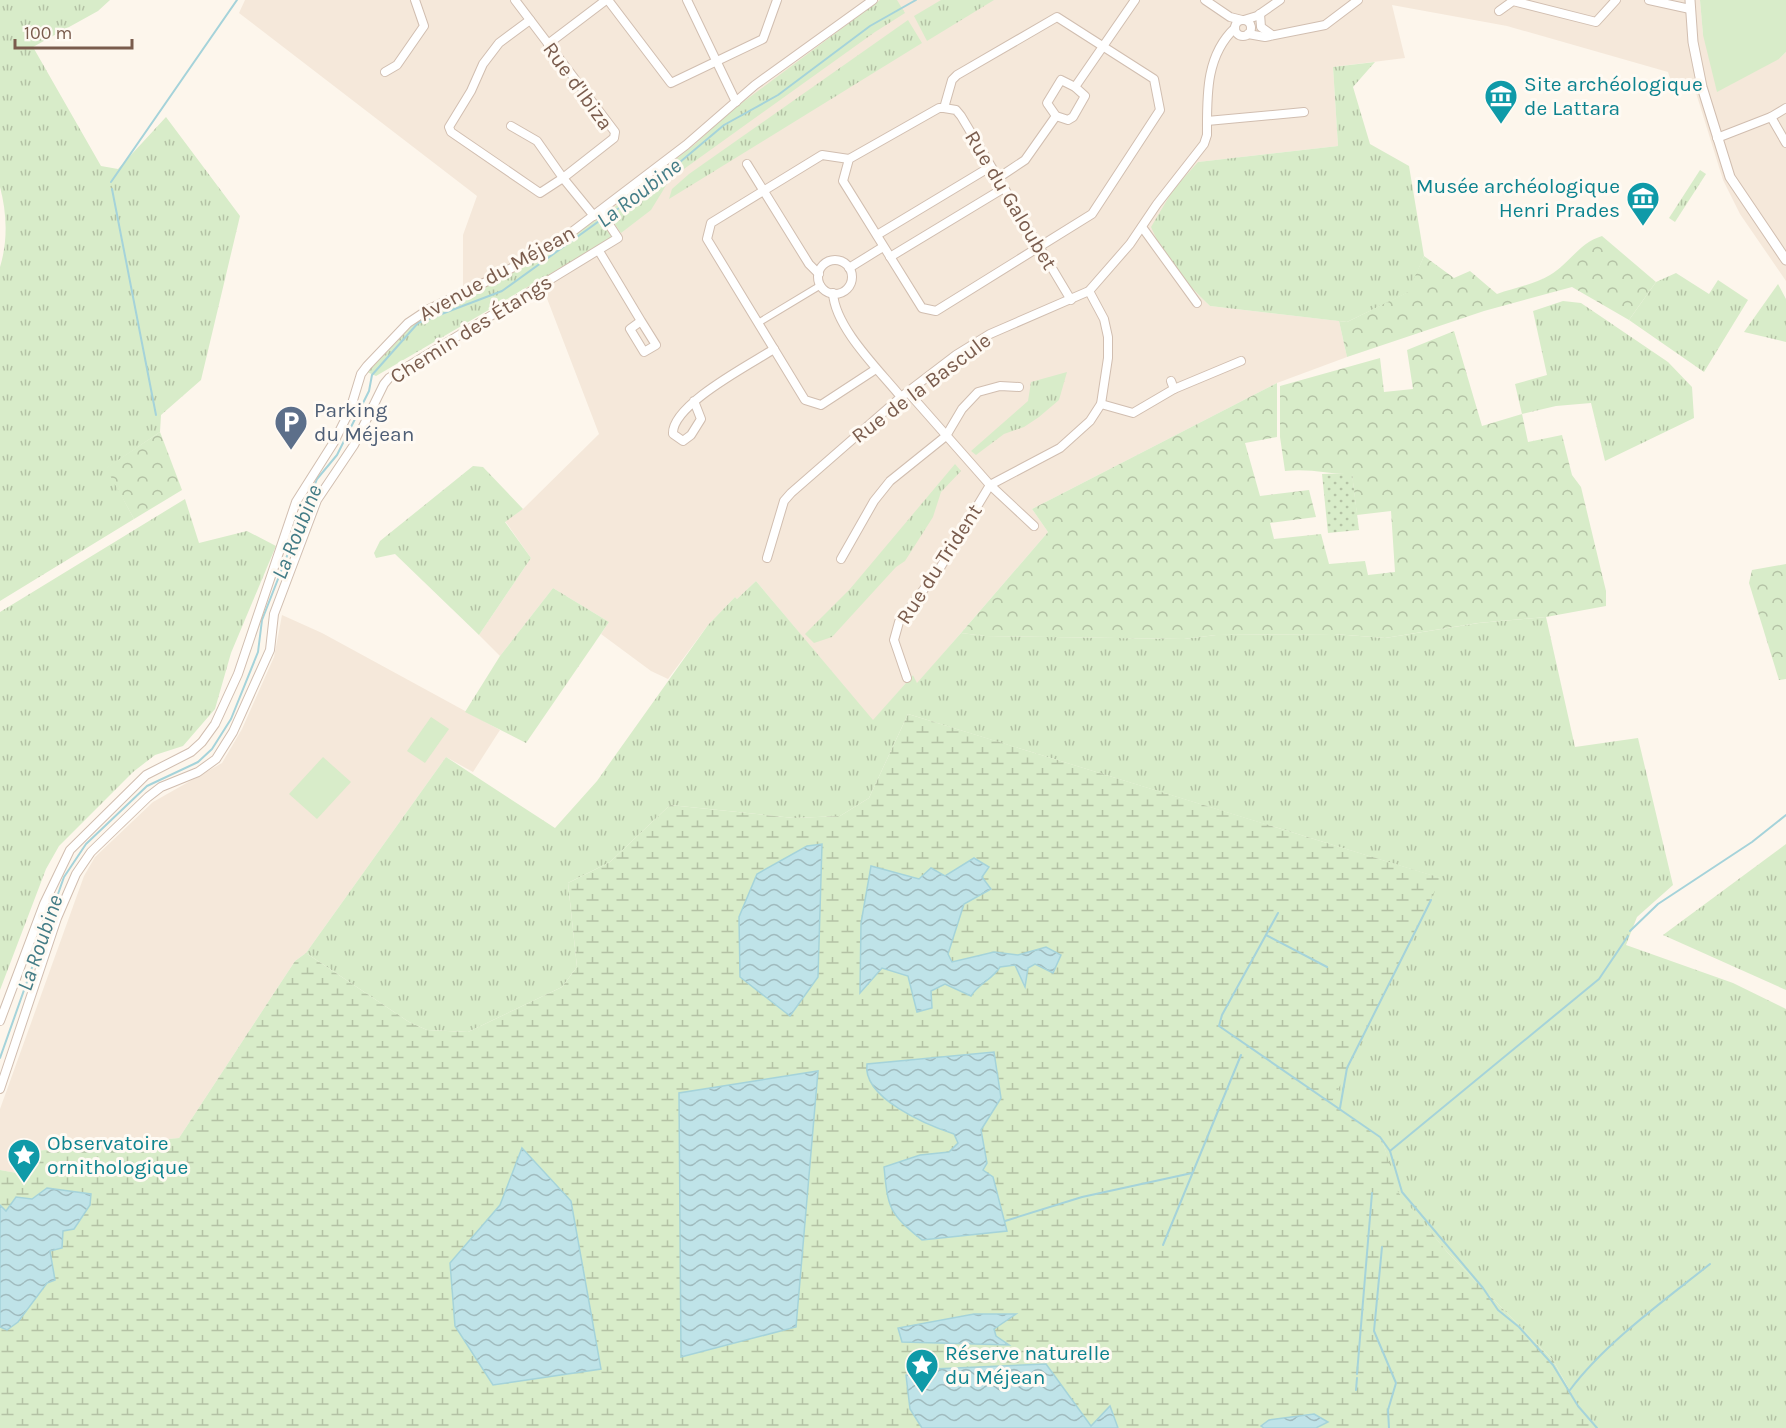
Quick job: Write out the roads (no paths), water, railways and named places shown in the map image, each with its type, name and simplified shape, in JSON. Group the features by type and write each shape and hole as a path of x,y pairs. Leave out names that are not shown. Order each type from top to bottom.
{"street":[{"path":"385,72 397,65 424,26 415,0"},
{"name":"Rue d'Ibiza","path":"515,0 615,132 614,138 563,178"},
{"path":"548,44 607,0 670,82 763,39 777,0"},
{"path":"687,0 736,102"},
{"name":"Avenue du Méjean","path":"0,1021 44,904 70,850 146,775 190,752 202,742 215,724 238,674 296,502 334,442 350,410 367,366 408,323 560,241 597,214 755,85 873,0"},
{"path":"1075,87 1135,0"},
{"path":"1205,0 1230,17 1247,25 1256,37 1325,25 1358,0"},
{"path":"1237,30 1280,0"},
{"path":"1499,11 1513,1 1596,22 1616,0"},
{"path":"1649,0 1690,4 1702,87 1730,177 1755,218 1786,260"},
{"path":"1258,15 1261,27 1272,35"},
{"path":"1230,17 1237,30"},
{"path":"849,159 843,181 922,308 936,311 1092,214 1160,110 1154,79 1064,19 1052,18 957,75 952,80 944,108 849,159 822,155 711,223 707,238 805,399 821,405 876,369"},
{"path":"530,20 499,42 483,64 471,91 449,127 451,132 540,193 563,178"},
{"path":"1237,30 1247,25"},
{"name":"Rue de la Bascule","path":"767,558 784,501 904,395 990,334 1089,291 1110,268 1204,144 1209,75 1223,41 1237,30"},
{"path":"1061,80 1075,87 1085,96 1085,101 1070,120 1056,116 1047,104 1048,98 1061,80"},
{"name":"Rue du Galoubet","path":"944,108 956,110 961,116 1071,300"},
{"path":"1717,138 1771,117 1786,108"},
{"path":"1207,122 1304,112"},
{"path":"998,178 1025,160 1056,116"},
{"path":"1771,117 1786,143"},
{"path":"511,126 537,141 563,178 597,214"},
{"path":"747,164 808,264 819,274"},
{"path":"876,235 990,167"},
{"path":"890,257 1004,188"},
{"name":"Chemin des Étangs","path":"0,1089 57,918 76,874 91,852 148,797 161,787 198,772 216,759 233,732 270,650 274,614 317,500 354,444 384,384 389,378 599,251 617,236 597,214"},
{"path":"1142,227 1197,303"},
{"path":"849,268 883,247"},
{"path":"599,251 641,321"},
{"path":"849,268 835,260 824,264 819,274 821,285 833,294 834,305 876,369 946,436 990,485 1034,526"},
{"path":"833,294 843,292 851,284 849,268"},
{"path":"758,323 821,285"},
{"path":"990,485 1060,448 1082,429 1101,404 1108,358 1107,337 1104,319 1089,291"},
{"path":"694,401 701,419 692,435 683,441 673,434 672,429 680,415 694,401 774,349"},
{"path":"1101,404 1133,413 1173,385 1241,361"},
{"path":"841,559 874,501 890,481 946,436 962,409 978,392 1000,386 1019,387"},
{"name":"Rue du Trident","path":"907,678 894,640 900,622 940,568 990,485"}],"water":[{"path":"822,844 818,977 790,1016 740,977 739,917 757,874 807,846"},
{"path":"974,858 989,867 982,877 991,889 964,904 948,954 952,962 994,952 1018,955 1046,947 1061,955 1053,973 1035,964 1028,968 1025,987 1015,965 1000,967 971,996 945,984 931,991 932,1008 917,1012 908,976 882,968 860,993 861,923 871,866 919,879 931,868 945,876"},
{"path":"994,1052 1001,1098 981,1130 987,1163 983,1170 993,1177 1007,1231 922,1240 903,1223 892,1209 884,1167 920,1155 949,1152 958,1143 954,1134 913,1117 885,1099 868,1076 867,1064"},
{"path":"818,1071 796,1327 681,1357 679,1093"},
{"path":"522,1148 571,1201 601,1369 493,1385 455,1326 450,1263 500,1205"},
{"path":"47,1188 91,1194 90,1205 74,1229 63,1231 62,1248 50,1251 55,1280 47,1283 18,1322 7,1330 0,1327 0,1205 6,1211 16,1197 32,1199"},
{"path":"974,1314 1016,1314 994,1329 996,1336 1009,1345 902,1342 898,1328"},
{"path":"1046,1364 1091,1426 1110,1406 1118,1428 922,1428 910,1409 906,1375 933,1369"},
{"path":"1314,1414 1328,1422 1316,1428 1264,1428 1261,1426 1269,1420"}],"waterway":[{"path":"111,182 237,0"},
{"name":"La Roubine","path":"607,216 648,189 724,125 778,95 870,26 916,0"},
{"path":"112,189 156,415"},
{"name":"La Roubine","path":"0,1058 64,877 86,844 147,786 198,762 212,749 231,719 258,652 262,620 317,479 337,455 369,391 372,375 418,323 502,291 602,219"},
{"path":"1630,931 1658,904 1752,842 1786,815"},
{"path":"1340,1108 1347,1068 1431,900"},
{"path":"1278,913 1222,1015 1219,1026 1380,1137 1390,1151 1402,1192 1483,1288 1498,1310 1519,1327 1553,1365 1578,1406 1597,1428"},
{"path":"1266,935 1327,967"},
{"path":"1390,1151 1599,979 1628,936"},
{"path":"1163,1245 1241,1055"},
{"path":"1005,1221 1082,1197 1192,1173"},
{"path":"1357,1374 1372,1193"},
{"path":"1382,1247 1374,1331 1396,1383 1388,1410 1389,1428"},
{"path":"1570,1390 1618,1339 1710,1264"},
{"path":"1356,1390 1357,1378"}],"place":[{"name":"Site archéologique de Lattara","path":"1501,125"},
{"name":"Musée archéologique Henri Prades","path":"1643,227"},
{"name":"Parking du Méjean","path":"291,451"},
{"name":"Observatoire ornithologique","path":"24,1184"},
{"name":"Réserve naturelle du Méjean","path":"922,1394"}]}
